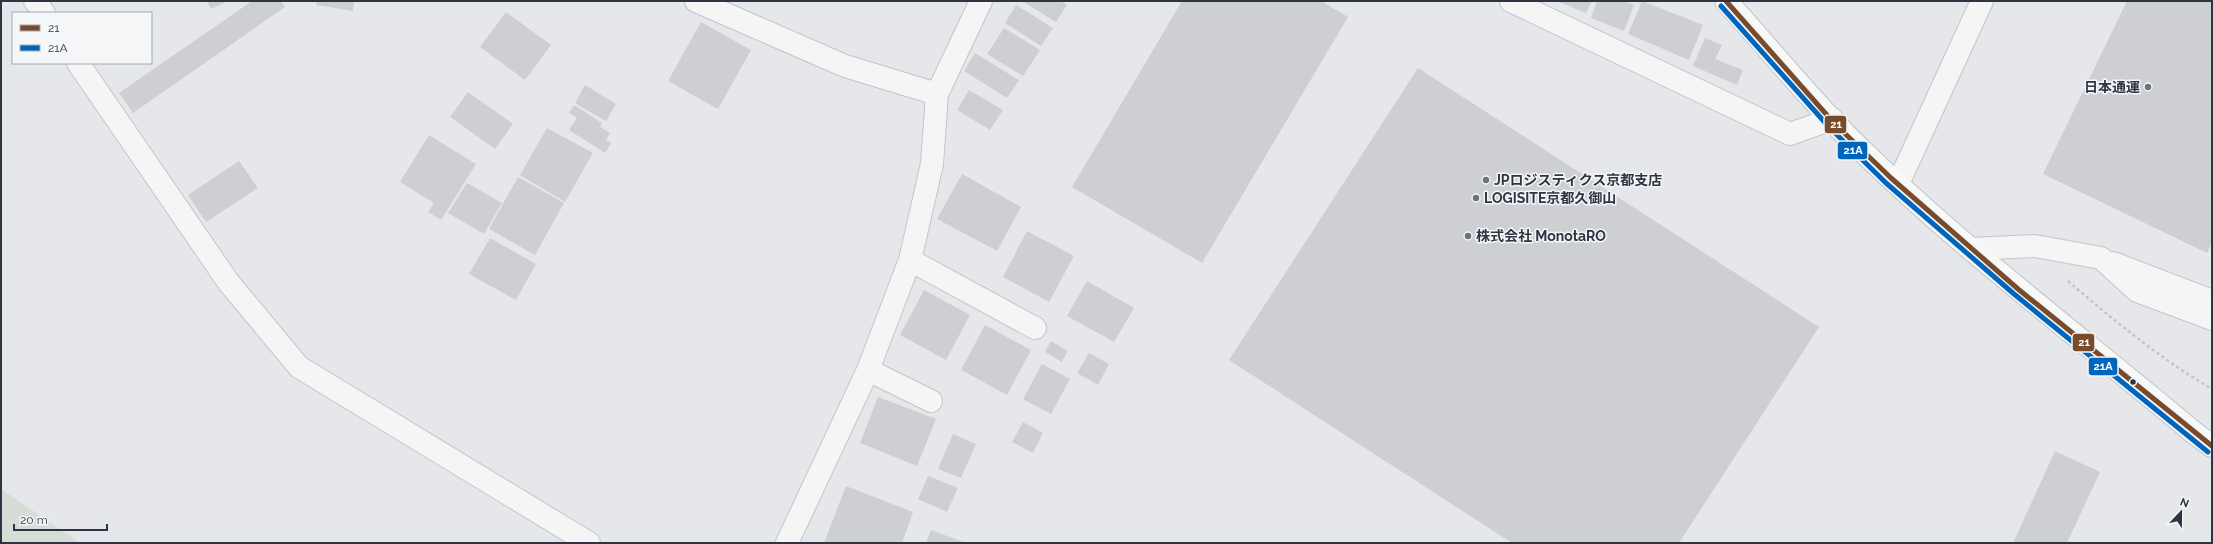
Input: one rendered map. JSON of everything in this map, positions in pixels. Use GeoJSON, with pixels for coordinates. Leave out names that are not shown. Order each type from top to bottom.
{"type":"FeatureCollection","features":[{"type":"Feature","properties":{"kind":"main road"},"geometry":{"type":"LineString","coordinates":[[1726,1],[1849,138],[1898,184],[1971,249],[2192,432],[2212,446]]}},
{"type":"Feature","properties":{"kind":"street"},"geometry":{"type":"LineString","coordinates":[[35,1],[43,12]]}},
{"type":"Feature","properties":{"kind":"street"},"geometry":{"type":"LineString","coordinates":[[696,1],[845,66],[937,94]]}},
{"type":"Feature","properties":{"kind":"street"},"geometry":{"type":"LineString","coordinates":[[787,543],[868,370],[910,260],[932,164],[937,94],[982,1]]}},
{"type":"Feature","properties":{"kind":"street"},"geometry":{"type":"LineString","coordinates":[[1511,1],[1790,134],[1832,119]]}},
{"type":"Feature","properties":{"kind":"street"},"geometry":{"type":"LineString","coordinates":[[1898,184],[1982,1]]}},
{"type":"Feature","properties":{"kind":"street"},"geometry":{"type":"LineString","coordinates":[[79,64],[229,283],[299,367],[589,543]]}},
{"type":"Feature","properties":{"kind":"street"},"geometry":{"type":"LineString","coordinates":[[1971,249],[2035,246],[2101,258],[2212,301]]}},
{"type":"Feature","properties":{"kind":"street"},"geometry":{"type":"LineString","coordinates":[[2101,258],[2137,291],[2212,319]]}},
{"type":"Feature","properties":{"kind":"street"},"geometry":{"type":"LineString","coordinates":[[910,260],[1035,328]]}},
{"type":"Feature","properties":{"kind":"street"},"geometry":{"type":"LineString","coordinates":[[868,370],[931,401]]}},
{"type":"Feature","properties":{"kind":"path"},"geometry":{"type":"LineString","coordinates":[[2066,280],[2106,314],[2192,378],[2212,389]]}},
{"type":"Feature","properties":{"kind":"shaded area"},"geometry":{"type":"Polygon","coordinates":[[[1,489],[80,543],[1,543],[1,489]]]}},
{"type":"Feature","properties":{"kind":"building"},"geometry":{"type":"Polygon","coordinates":[[[207,1],[228,1],[211,9],[207,1]]]}},
{"type":"Feature","properties":{"kind":"building"},"geometry":{"type":"Polygon","coordinates":[[[252,1],[281,1],[285,7],[133,113],[119,93],[252,1]]]}},
{"type":"Feature","properties":{"kind":"building"},"geometry":{"type":"Polygon","coordinates":[[[317,1],[354,1],[353,11],[316,5],[317,1]]]}},
{"type":"Feature","properties":{"kind":"building"},"geometry":{"type":"Polygon","coordinates":[[[1022,1],[1061,1],[1067,5],[1056,22],[1022,1]]]}},
{"type":"Feature","properties":{"kind":"building"},"geometry":{"type":"Polygon","coordinates":[[[1182,1],[1321,1],[1348,17],[1202,263],[1072,187],[1182,1]]]}},
{"type":"Feature","properties":{"kind":"building"},"geometry":{"type":"Polygon","coordinates":[[[1557,1],[1592,1],[1586,13],[1557,1]]]}},
{"type":"Feature","properties":{"kind":"building"},"geometry":{"type":"Polygon","coordinates":[[[1597,1],[1624,1],[1634,5],[1624,31],[1591,18],[1597,1]]]}},
{"type":"Feature","properties":{"kind":"building"},"geometry":{"type":"Polygon","coordinates":[[[1642,1],[1703,25],[1689,60],[1628,34],[1642,1]]]}},
{"type":"Feature","properties":{"kind":"building","name":"日本通運"},"geometry":{"type":"Polygon","coordinates":[[[2127,1],[2212,1],[2212,242],[2207,253],[2043,174],[2127,1]]]}},
{"type":"Feature","properties":{"kind":"building"},"geometry":{"type":"Polygon","coordinates":[[[1016,5],[1053,28],[1041,46],[1005,23],[1016,5]]]}},
{"type":"Feature","properties":{"kind":"building"},"geometry":{"type":"Polygon","coordinates":[[[506,12],[551,45],[525,80],[480,47],[506,12]]]}},
{"type":"Feature","properties":{"kind":"building"},"geometry":{"type":"Polygon","coordinates":[[[701,22],[751,50],[718,109],[668,81],[701,22]]]}},
{"type":"Feature","properties":{"kind":"building"},"geometry":{"type":"Polygon","coordinates":[[[1004,28],[1040,50],[1023,76],[987,54],[1004,28]]]}},
{"type":"Feature","properties":{"kind":"building"},"geometry":{"type":"Polygon","coordinates":[[[1705,38],[1722,45],[1715,59],[1743,70],[1737,85],[1693,66],[1705,38]]]}},
{"type":"Feature","properties":{"kind":"building"},"geometry":{"type":"Polygon","coordinates":[[[975,53],[1019,80],[1007,98],[964,71],[975,53]]]}},
{"type":"Feature","properties":{"kind":"building","name":"LOGISITE京都久御山"},"geometry":{"type":"Polygon","coordinates":[[[1418,68],[1819,327],[1679,543],[1512,543],[1229,360],[1418,68]]]}},
{"type":"Feature","properties":{"kind":"building"},"geometry":{"type":"Polygon","coordinates":[[[585,85],[616,104],[606,121],[575,103],[585,85]]]}},
{"type":"Feature","properties":{"kind":"building"},"geometry":{"type":"Polygon","coordinates":[[[969,90],[1003,110],[990,130],[957,110],[969,90]]]}},
{"type":"Feature","properties":{"kind":"building"},"geometry":{"type":"Polygon","coordinates":[[[468,92],[513,124],[495,149],[450,117],[468,92]]]}},
{"type":"Feature","properties":{"kind":"building"},"geometry":{"type":"Polygon","coordinates":[[[574,105],[602,123],[600,127],[610,133],[606,140],[611,143],[605,153],[569,130],[577,118],[569,113],[574,105]]]}},
{"type":"Feature","properties":{"kind":"building"},"geometry":{"type":"Polygon","coordinates":[[[547,128],[593,153],[565,202],[520,175],[547,128]]]}},
{"type":"Feature","properties":{"kind":"building"},"geometry":{"type":"Polygon","coordinates":[[[429,135],[476,164],[441,220],[428,212],[434,203],[400,182],[429,135]]]}},
{"type":"Feature","properties":{"kind":"building"},"geometry":{"type":"Polygon","coordinates":[[[239,161],[258,188],[206,222],[188,195],[239,161]]]}},
{"type":"Feature","properties":{"kind":"building"},"geometry":{"type":"Polygon","coordinates":[[[962,174],[1021,207],[997,251],[937,219],[962,174]]]}},
{"type":"Feature","properties":{"kind":"building"},"geometry":{"type":"Polygon","coordinates":[[[518,177],[564,203],[535,255],[489,229],[518,177]]]}},
{"type":"Feature","properties":{"kind":"building"},"geometry":{"type":"Polygon","coordinates":[[[467,183],[502,203],[484,234],[448,213],[467,183]]]}},
{"type":"Feature","properties":{"kind":"building"},"geometry":{"type":"Polygon","coordinates":[[[1027,231],[1074,256],[1049,302],[1003,277],[1027,231]]]}},
{"type":"Feature","properties":{"kind":"building"},"geometry":{"type":"Polygon","coordinates":[[[490,238],[536,264],[516,300],[469,274],[490,238]]]}},
{"type":"Feature","properties":{"kind":"building"},"geometry":{"type":"Polygon","coordinates":[[[1087,281],[1134,308],[1114,342],[1067,316],[1087,281]]]}},
{"type":"Feature","properties":{"kind":"building"},"geometry":{"type":"Polygon","coordinates":[[[924,290],[970,315],[946,360],[900,335],[924,290]]]}},
{"type":"Feature","properties":{"kind":"building"},"geometry":{"type":"Polygon","coordinates":[[[985,325],[1031,350],[1007,395],[961,370],[985,325]]]}},
{"type":"Feature","properties":{"kind":"building"},"geometry":{"type":"Polygon","coordinates":[[[1051,341],[1068,351],[1062,362],[1045,352],[1051,341]]]}},
{"type":"Feature","properties":{"kind":"building"},"geometry":{"type":"Polygon","coordinates":[[[1089,353],[1109,364],[1098,385],[1077,373],[1089,353]]]}},
{"type":"Feature","properties":{"kind":"building"},"geometry":{"type":"Polygon","coordinates":[[[1042,364],[1070,379],[1051,414],[1023,399],[1042,364]]]}},
{"type":"Feature","properties":{"kind":"building"},"geometry":{"type":"Polygon","coordinates":[[[878,397],[936,419],[917,466],[860,443],[878,397]]]}},
{"type":"Feature","properties":{"kind":"building"},"geometry":{"type":"Polygon","coordinates":[[[1023,422],[1043,433],[1033,453],[1012,442],[1023,422]]]}},
{"type":"Feature","properties":{"kind":"building"},"geometry":{"type":"Polygon","coordinates":[[[953,434],[976,444],[961,478],[938,469],[953,434]]]}},
{"type":"Feature","properties":{"kind":"building"},"geometry":{"type":"Polygon","coordinates":[[[2055,451],[2100,472],[2067,543],[2013,543],[2055,451]]]}},
{"type":"Feature","properties":{"kind":"building"},"geometry":{"type":"Polygon","coordinates":[[[928,476],[958,488],[947,512],[918,499],[928,476]]]}},
{"type":"Feature","properties":{"kind":"building"},"geometry":{"type":"Polygon","coordinates":[[[846,486],[913,512],[902,543],[824,543],[846,486]]]}},
{"type":"Feature","properties":{"kind":"building"},"geometry":{"type":"Polygon","coordinates":[[[931,530],[966,543],[926,543],[931,530]]]}},
{"type":"Feature","properties":{"kind":"transit line","name":"21"},"geometry":{"type":"LineString","coordinates":[[1726,1],[1834,123],[1891,178],[2018,289],[2212,446]]}},
{"type":"Feature","properties":{"kind":"transit line","name":"21A"},"geometry":{"type":"LineString","coordinates":[[1721,6],[1829,127],[1886,183],[2014,294],[2208,452]]}},
{"type":"Feature","properties":{"kind":"place","name":"日本通運"},"geometry":{"type":"Point","coordinates":[2148,87]}},
{"type":"Feature","properties":{"kind":"place","name":"JPロジスティクス京都支店"},"geometry":{"type":"Point","coordinates":[1486,180]}},
{"type":"Feature","properties":{"kind":"place","name":"LOGISITE京都久御山"},"geometry":{"type":"Point","coordinates":[1476,198]}},
{"type":"Feature","properties":{"kind":"place","name":"株式会社 MonotaRO"},"geometry":{"type":"Point","coordinates":[1468,236]}}]}
